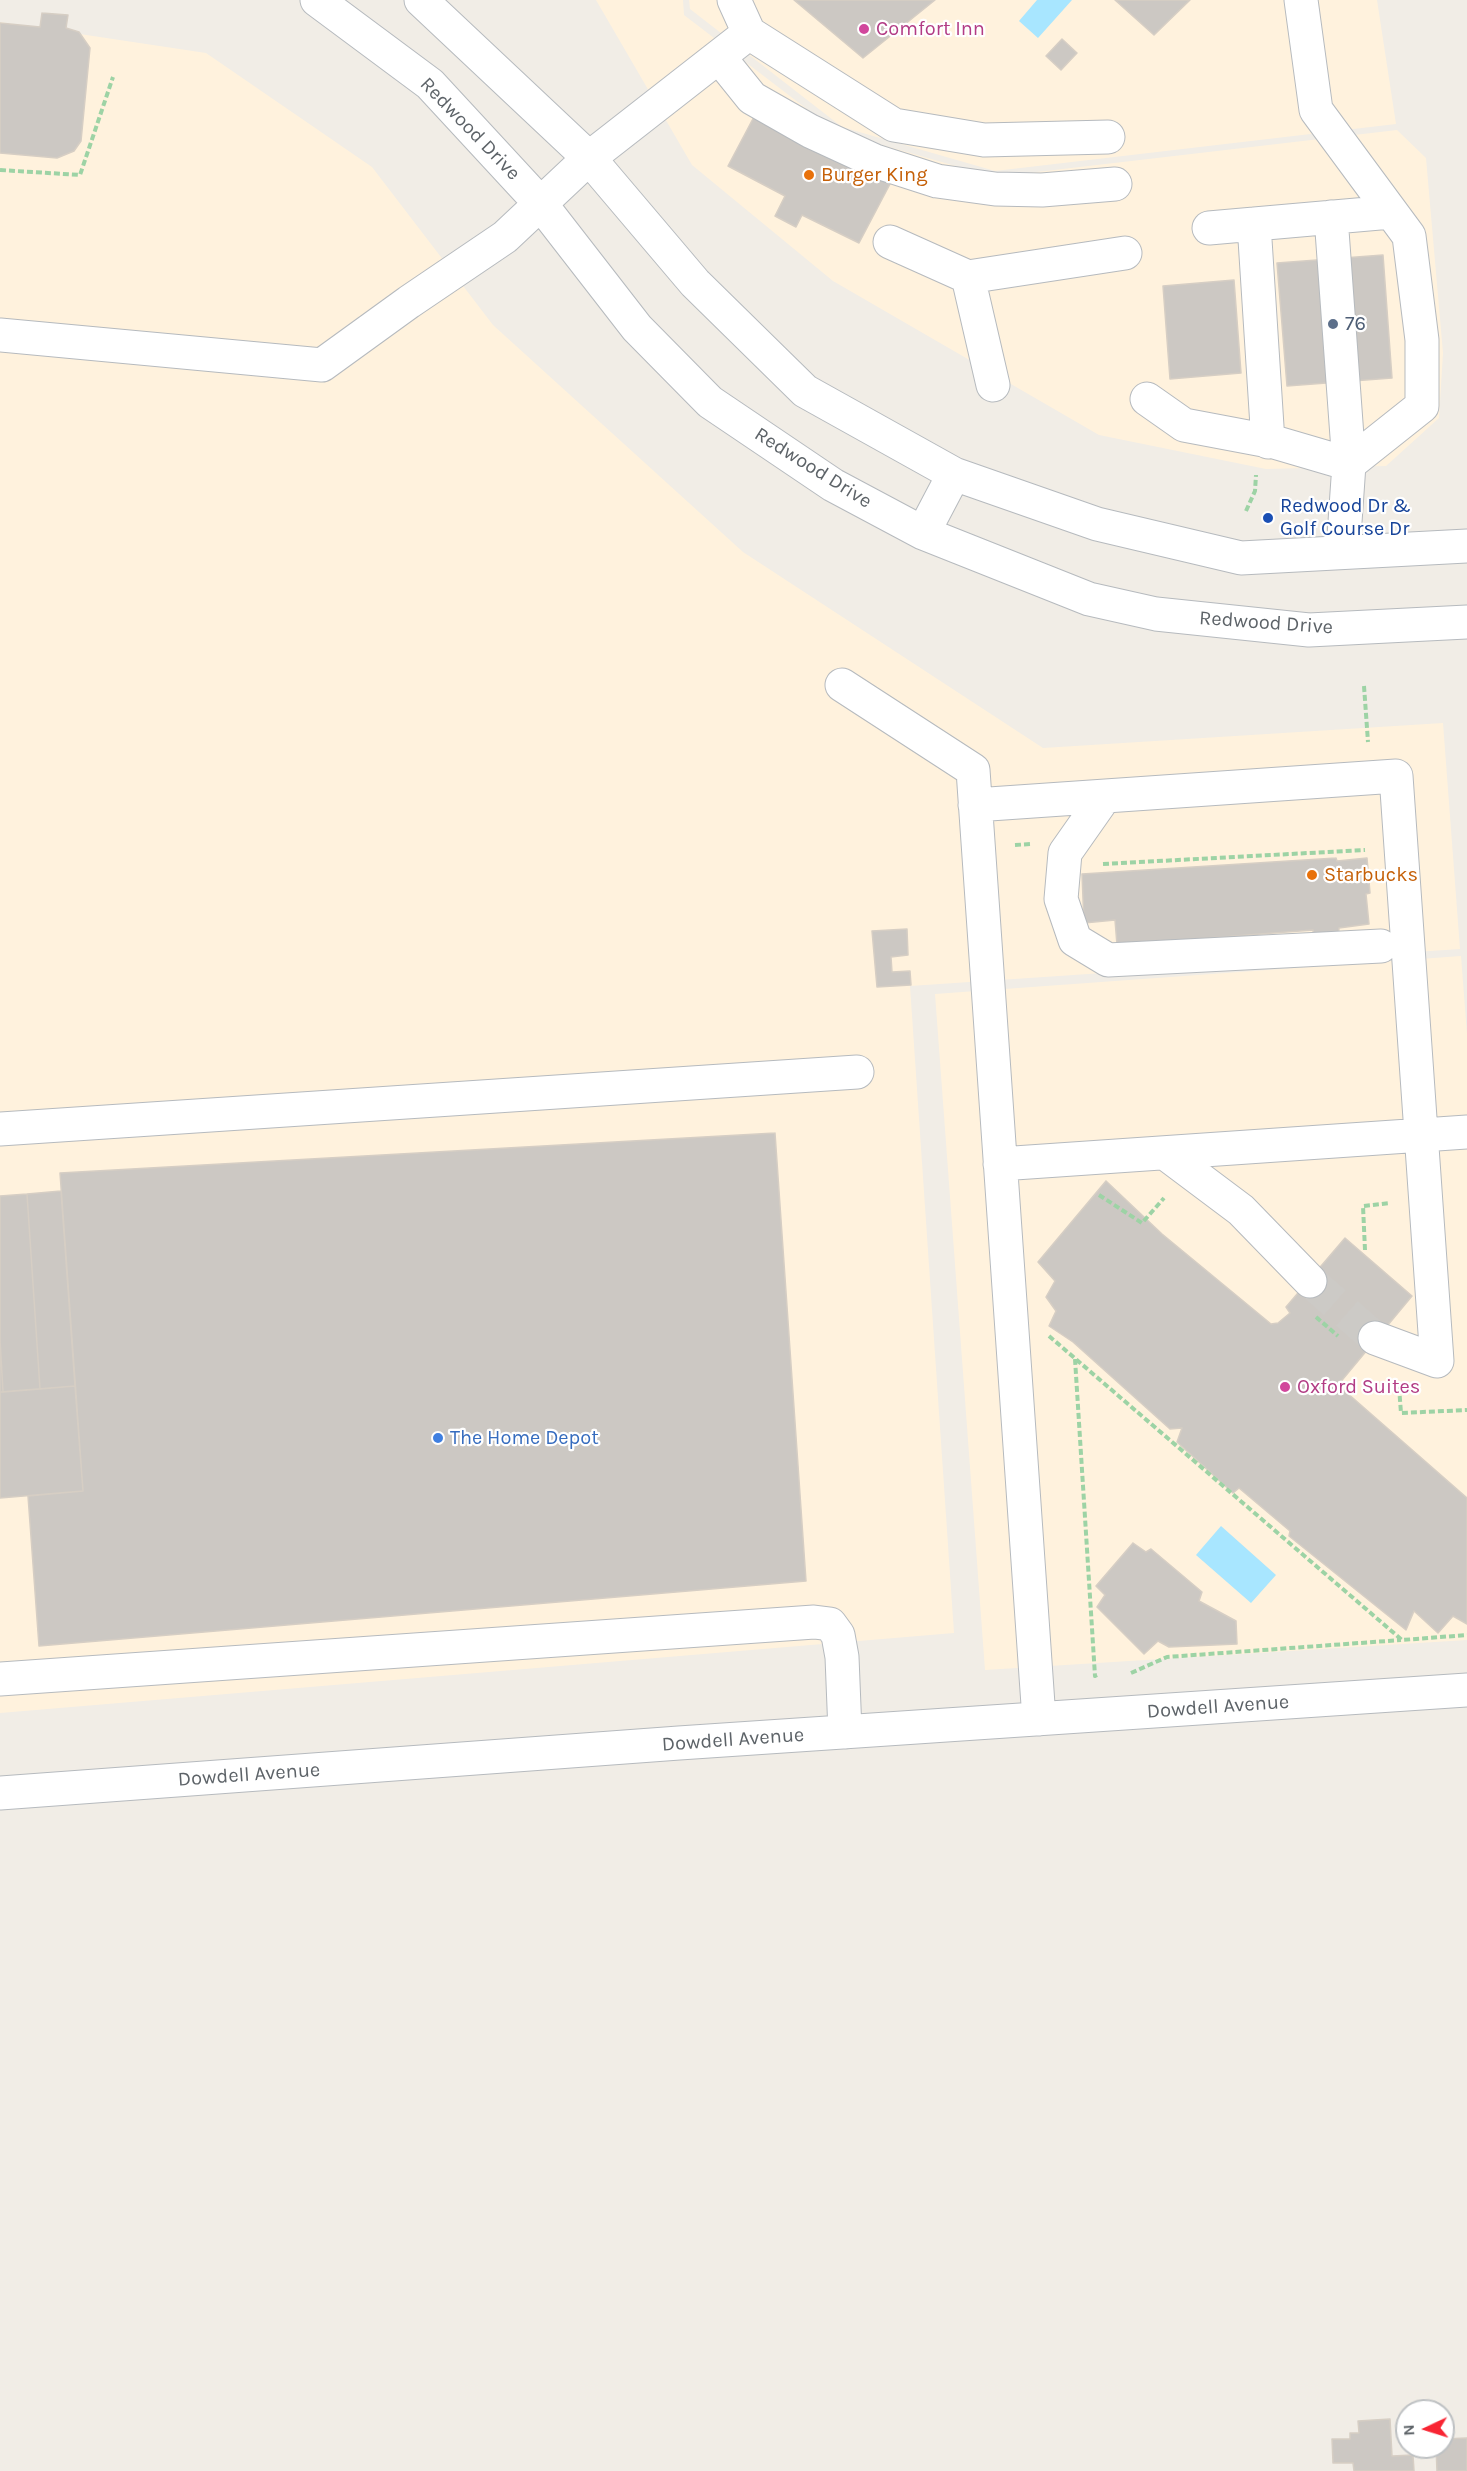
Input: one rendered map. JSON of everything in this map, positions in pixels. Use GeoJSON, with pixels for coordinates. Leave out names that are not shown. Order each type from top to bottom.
{"type":"FeatureCollection","features":[{"type":"Feature","properties":{"kind":"street","name":"Redwood Drive"},"geometry":{"type":"LineString","coordinates":[[317,0],[430,84],[540,203],[637,328],[710,402],[833,485],[923,532],[1089,599],[1156,614],[1309,630],[1467,622]]}},
{"type":"Feature","properties":{"kind":"street"},"geometry":{"type":"LineString","coordinates":[[421,0],[589,158],[695,283],[805,391],[954,474],[1097,524],[1240,558],[1467,546]]}},
{"type":"Feature","properties":{"kind":"street"},"geometry":{"type":"LineString","coordinates":[[734,0],[749,33],[894,124],[984,140],[1108,137]]}},
{"type":"Feature","properties":{"kind":"street"},"geometry":{"type":"LineString","coordinates":[[1146,399],[1184,425],[1261,454],[1349,464],[1422,406],[1422,340],[1408,236],[1316,110],[1301,0]]}},
{"type":"Feature","properties":{"kind":"street"},"geometry":{"type":"LineString","coordinates":[[0,334],[322,365],[502,239],[589,158],[749,33]]}},
{"type":"Feature","properties":{"kind":"street"},"geometry":{"type":"LineString","coordinates":[[719,57],[752,98],[810,131],[875,161],[937,181],[995,189],[1042,190],[1114,184]]}},
{"type":"Feature","properties":{"kind":"street"},"geometry":{"type":"LineString","coordinates":[[1209,228],[1390,212]]}},
{"type":"Feature","properties":{"kind":"street"},"geometry":{"type":"LineString","coordinates":[[1332,217],[1349,464],[1343,551]]}},
{"type":"Feature","properties":{"kind":"street"},"geometry":{"type":"LineString","coordinates":[[1254,224],[1261,454]]}},
{"type":"Feature","properties":{"kind":"street"},"geometry":{"type":"LineString","coordinates":[[890,242],[968,277],[1125,253]]}},
{"type":"Feature","properties":{"kind":"street"},"geometry":{"type":"LineString","coordinates":[[968,277],[993,385]]}},
{"type":"Feature","properties":{"kind":"street"},"geometry":{"type":"LineString","coordinates":[[923,532],[954,474]]}},
{"type":"Feature","properties":{"kind":"street"},"geometry":{"type":"LineString","coordinates":[[842,685],[973,770],[1039,1719]]}},
{"type":"Feature","properties":{"kind":"street"},"geometry":{"type":"LineString","coordinates":[[975,805],[1396,776],[1437,1361],[1375,1338]]}},
{"type":"Feature","properties":{"kind":"street"},"geometry":{"type":"LineString","coordinates":[[1105,796],[1065,853],[1061,899],[1075,940],[1108,960],[1381,946]]}},
{"type":"Feature","properties":{"kind":"street"},"geometry":{"type":"LineString","coordinates":[[0,1129],[857,1072]]}},
{"type":"Feature","properties":{"kind":"street"},"geometry":{"type":"LineString","coordinates":[[1000,1164],[1467,1132]]}},
{"type":"Feature","properties":{"kind":"street"},"geometry":{"type":"LineString","coordinates":[[1165,1153],[1241,1210],[1310,1281]]}},
{"type":"Feature","properties":{"kind":"street"},"geometry":{"type":"LineString","coordinates":[[0,1679],[814,1622],[830,1624],[838,1635],[842,1657],[845,1732]]}},
{"type":"Feature","properties":{"kind":"street","name":"Dowdell Avenue"},"geometry":{"type":"LineString","coordinates":[[0,1793],[1467,1690]]}},
{"type":"Feature","properties":{"kind":"path"},"geometry":{"type":"LineString","coordinates":[[0,170],[80,175],[112,77]]}},
{"type":"Feature","properties":{"kind":"path"},"geometry":{"type":"LineString","coordinates":[[1246,512],[1255,491],[1261,454]]}},
{"type":"Feature","properties":{"kind":"path"},"geometry":{"type":"LineString","coordinates":[[1004,846],[1036,844]]}},
{"type":"Feature","properties":{"kind":"path"},"geometry":{"type":"LineString","coordinates":[[1094,865],[1375,850]]}},
{"type":"Feature","properties":{"kind":"path"},"geometry":{"type":"LineString","coordinates":[[1042,1330],[1402,1640]]}},
{"type":"Feature","properties":{"kind":"path"},"geometry":{"type":"LineString","coordinates":[[1075,1358],[1095,1676],[1105,1675]]}},
{"type":"Feature","properties":{"kind":"path"},"geometry":{"type":"LineString","coordinates":[[1124,1673],[1134,1673],[1167,1657],[1467,1635]]}},
{"type":"Feature","properties":{"kind":"shaded area"},"geometry":{"type":"Polygon","coordinates":[[[596,0],[683,0],[684,15],[837,132],[994,177],[1397,130],[1426,158],[1443,353],[1439,418],[1386,466],[1266,469],[1099,435],[833,281],[692,165],[596,0]]]}},
{"type":"Feature","properties":{"kind":"shaded area"},"geometry":{"type":"Polygon","coordinates":[[[689,0],[1377,0],[1396,124],[995,171],[842,127],[690,9],[689,0]]]}},
{"type":"Feature","properties":{"kind":"shaded area"},"geometry":{"type":"Polygon","coordinates":[[[0,22],[206,53],[372,167],[493,325],[743,552],[1043,748],[1443,723],[1460,949],[910,986],[954,1633],[0,1713],[0,22]]]}},
{"type":"Feature","properties":{"kind":"shaded area"},"geometry":{"type":"Polygon","coordinates":[[[1461,956],[1467,1034],[1467,1640],[985,1670],[935,994],[1461,956]]]}},
{"type":"Feature","properties":{"kind":"water"},"geometry":{"type":"Polygon","coordinates":[[[1037,0],[1072,0],[1038,38],[1019,21],[1037,0]]]}},
{"type":"Feature","properties":{"kind":"water"},"geometry":{"type":"Polygon","coordinates":[[[1221,1526],[1276,1575],[1251,1603],[1196,1555],[1221,1526]]]}},
{"type":"Feature","properties":{"kind":"building","name":"Comfort Inn"},"geometry":{"type":"Polygon","coordinates":[[[794,0],[935,0],[863,58],[794,0]]]}},
{"type":"Feature","properties":{"kind":"building"},"geometry":{"type":"Polygon","coordinates":[[[1115,0],[1190,0],[1154,35],[1115,0]]]}},
{"type":"Feature","properties":{"kind":"building"},"geometry":{"type":"Polygon","coordinates":[[[42,13],[68,15],[66,28],[79,32],[90,48],[81,141],[74,151],[57,158],[0,153],[0,23],[40,27],[42,13]]]}},
{"type":"Feature","properties":{"kind":"building"},"geometry":{"type":"Polygon","coordinates":[[[1062,39],[1077,53],[1061,70],[1046,56],[1062,39]]]}},
{"type":"Feature","properties":{"kind":"building","name":"Burger King"},"geometry":{"type":"Polygon","coordinates":[[[756,113],[890,184],[859,243],[802,215],[796,227],[775,216],[785,196],[728,166],[756,113]]]}},
{"type":"Feature","properties":{"kind":"building"},"geometry":{"type":"Polygon","coordinates":[[[1383,255],[1392,378],[1287,386],[1277,263],[1383,255]]]}},
{"type":"Feature","properties":{"kind":"building"},"geometry":{"type":"Polygon","coordinates":[[[1234,280],[1241,373],[1170,379],[1163,286],[1234,280]]]}},
{"type":"Feature","properties":{"kind":"building"},"geometry":{"type":"Polygon","coordinates":[[[1336,858],[1337,861],[1367,858],[1370,893],[1366,894],[1369,924],[1339,928],[1338,939],[1314,941],[1313,930],[1117,945],[1115,920],[1084,923],[1082,874],[1336,858]]]}},
{"type":"Feature","properties":{"kind":"building"},"geometry":{"type":"Polygon","coordinates":[[[907,929],[908,955],[891,957],[892,972],[910,971],[911,985],[877,987],[872,931],[907,929]]]}},
{"type":"Feature","properties":{"kind":"building","name":"The Home Depot"},"geometry":{"type":"Polygon","coordinates":[[[775,1133],[806,1581],[39,1646],[28,1496],[83,1491],[60,1173],[775,1133]]]}},
{"type":"Feature","properties":{"kind":"building"},"geometry":{"type":"Polygon","coordinates":[[[1106,1181],[1162,1234],[1271,1324],[1278,1323],[1290,1313],[1286,1307],[1345,1238],[1412,1296],[1338,1385],[1467,1498],[1467,1624],[1453,1616],[1438,1633],[1414,1611],[1406,1630],[1289,1536],[1290,1531],[1239,1488],[1233,1493],[1177,1442],[1182,1428],[1170,1429],[1073,1342],[1049,1326],[1056,1311],[1046,1297],[1055,1281],[1038,1262],[1106,1181]]]}},
{"type":"Feature","properties":{"kind":"building"},"geometry":{"type":"Polygon","coordinates":[[[61,1191],[75,1386],[40,1389],[27,1194],[61,1191]]]}},
{"type":"Feature","properties":{"kind":"building"},"geometry":{"type":"Polygon","coordinates":[[[27,1194],[40,1389],[3,1392],[0,1340],[0,1196],[27,1194]]]}},
{"type":"Feature","properties":{"kind":"building"},"geometry":{"type":"Polygon","coordinates":[[[0,1340],[3,1392],[0,1392],[0,1340]]]}},
{"type":"Feature","properties":{"kind":"building"},"geometry":{"type":"Polygon","coordinates":[[[75,1386],[83,1491],[0,1498],[0,1392],[75,1386]]]}},
{"type":"Feature","properties":{"kind":"building"},"geometry":{"type":"Polygon","coordinates":[[[1133,1543],[1146,1552],[1151,1549],[1202,1592],[1199,1601],[1236,1621],[1237,1644],[1169,1647],[1158,1641],[1144,1654],[1097,1607],[1105,1595],[1096,1586],[1133,1543]]]}},
{"type":"Feature","properties":{"kind":"building"},"geometry":{"type":"Polygon","coordinates":[[[1390,2419],[1392,2456],[1395,2456],[1395,2459],[1413,2459],[1414,2471],[1354,2471],[1353,2463],[1333,2463],[1332,2439],[1350,2439],[1350,2433],[1359,2433],[1358,2421],[1390,2419]]]}},
{"type":"Feature","properties":{"kind":"building"},"geometry":{"type":"Polygon","coordinates":[[[1455,2438],[1467,2438],[1467,2471],[1437,2471],[1436,2459],[1455,2459],[1455,2438]]]}},
{"type":"Feature","properties":{"kind":"tunnel"},"geometry":{"type":"LineString","coordinates":[[1310,1281],[1375,1338]]}},
{"type":"Feature","properties":{"kind":"place","name":"Comfort Inn"},"geometry":{"type":"Point","coordinates":[864,29]}},
{"type":"Feature","properties":{"kind":"place","name":"Burger King"},"geometry":{"type":"Point","coordinates":[809,175]}},
{"type":"Feature","properties":{"kind":"place","name":"76"},"geometry":{"type":"Point","coordinates":[1333,324]}},
{"type":"Feature","properties":{"kind":"place","name":"Redwood Dr & Golf Course Dr"},"geometry":{"type":"Point","coordinates":[1268,518]}},
{"type":"Feature","properties":{"kind":"place","name":"Starbucks"},"geometry":{"type":"Point","coordinates":[1312,875]}},
{"type":"Feature","properties":{"kind":"place","name":"Oxford Suites"},"geometry":{"type":"Point","coordinates":[1285,1387]}},
{"type":"Feature","properties":{"kind":"place","name":"The Home Depot"},"geometry":{"type":"Point","coordinates":[438,1438]}}]}
